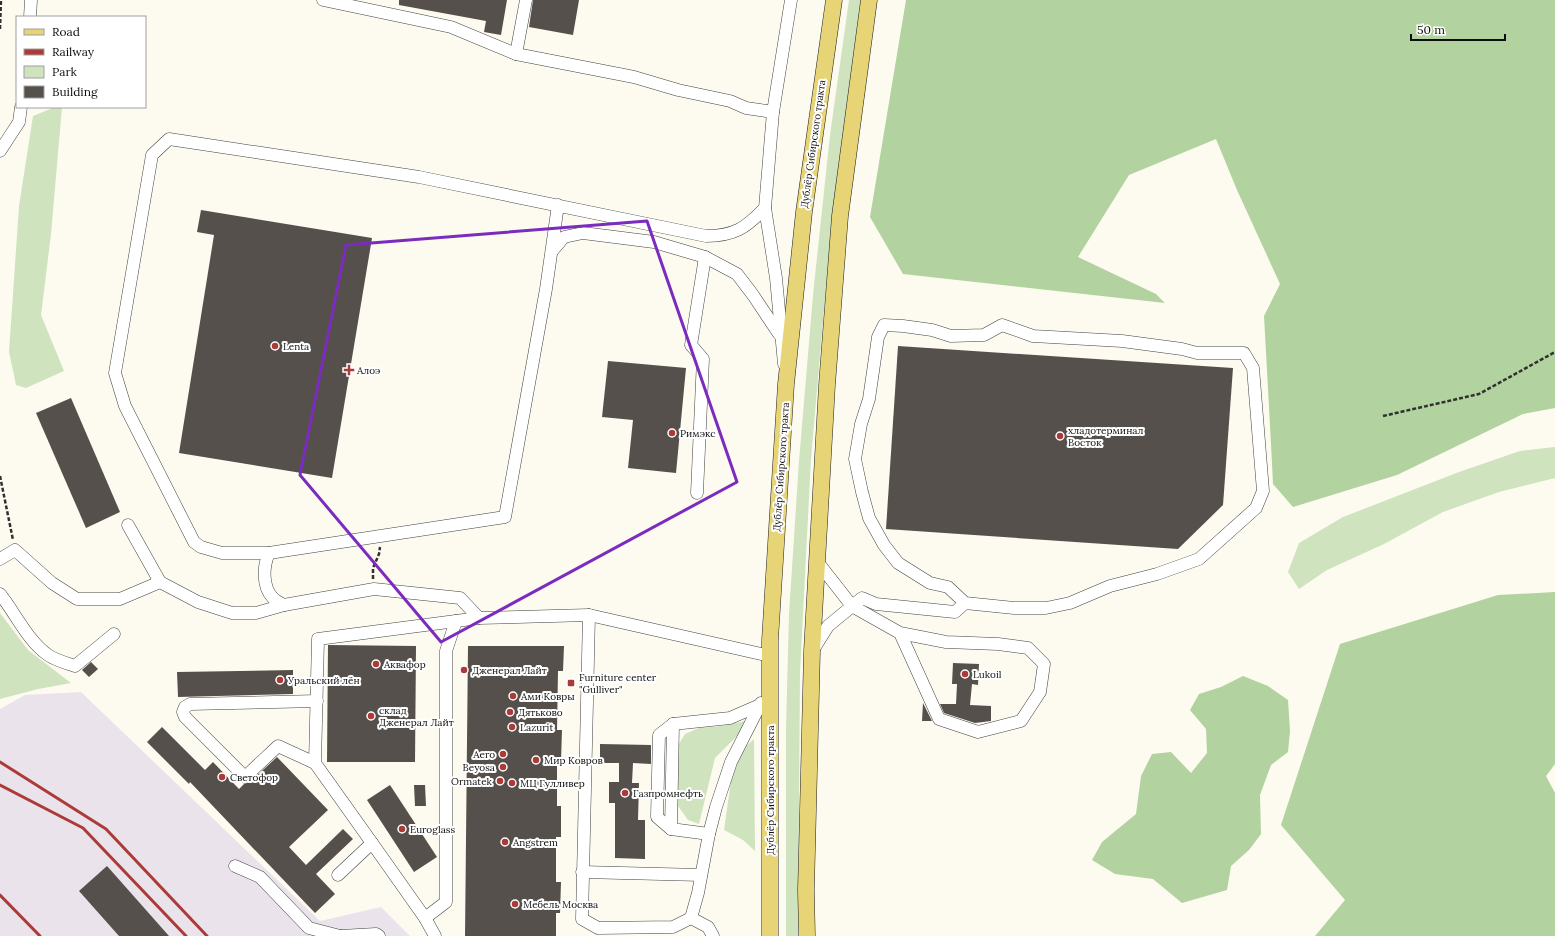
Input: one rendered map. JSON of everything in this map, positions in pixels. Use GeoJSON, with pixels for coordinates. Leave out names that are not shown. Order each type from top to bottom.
{"type":"FeatureCollection","features":[{"type":"Feature","properties":{"kind":"main road","name":"Дублёр Сибирского тракта"},"geometry":{"type":"LineString","coordinates":[[770,936],[770,656],[786,384],[804,212],[834,0]]}},
{"type":"Feature","properties":{"kind":"main road"},"geometry":{"type":"LineString","coordinates":[[807,936],[806,890],[812,651],[827,385],[840,216],[869,0]]}},
{"type":"Feature","properties":{"kind":"lane"},"geometry":{"type":"LineString","coordinates":[[30,16],[31,0]]}},
{"type":"Feature","properties":{"kind":"lane"},"geometry":{"type":"LineString","coordinates":[[323,0],[452,27],[516,54],[634,77],[678,90],[730,101],[746,108],[773,112]]}},
{"type":"Feature","properties":{"kind":"lane"},"geometry":{"type":"LineString","coordinates":[[516,54],[526,0]]}},
{"type":"Feature","properties":{"kind":"lane"},"geometry":{"type":"LineString","coordinates":[[786,384],[780,335],[776,278],[765,208],[773,112],[792,0]]}},
{"type":"Feature","properties":{"kind":"lane"},"geometry":{"type":"LineString","coordinates":[[0,151],[19,122],[22,108]]}},
{"type":"Feature","properties":{"kind":"lane"},"geometry":{"type":"LineString","coordinates":[[558,205],[552,251],[506,515],[503,518],[380,535],[268,553],[222,553],[201,547],[194,542],[125,406],[115,373],[152,155],[169,139],[419,177],[558,205],[706,236],[720,236],[733,232],[751,223],[765,208]]}},
{"type":"Feature","properties":{"kind":"lane"},"geometry":{"type":"LineString","coordinates":[[552,251],[564,237],[583,233],[654,242],[705,257],[736,274],[753,294],[780,335]]}},
{"type":"Feature","properties":{"kind":"lane"},"geometry":{"type":"LineString","coordinates":[[697,493],[704,359],[691,345],[705,257]]}},
{"type":"Feature","properties":{"kind":"lane"},"geometry":{"type":"LineString","coordinates":[[812,651],[828,626],[862,598],[876,604],[955,612],[965,603],[1014,608],[1046,608],[1070,604],[1110,586],[1157,574],[1199,559],[1256,508],[1263,491],[1253,368],[1244,353],[1197,353],[1182,349],[1122,341],[1033,336],[1002,326],[984,335],[951,336],[932,330],[884,325],[878,337],[869,399],[855,459],[869,518],[884,545],[898,563],[930,583],[948,587],[965,603]]}},
{"type":"Feature","properties":{"kind":"lane"},"geometry":{"type":"LineString","coordinates":[[128,524],[160,582],[198,602],[232,613],[256,613],[284,605],[374,589],[460,598],[479,618]]}},
{"type":"Feature","properties":{"kind":"lane"},"geometry":{"type":"LineString","coordinates":[[0,559],[15,550],[52,583],[77,600],[120,599],[160,582]]}},
{"type":"Feature","properties":{"kind":"lane"},"geometry":{"type":"LineString","coordinates":[[268,553],[265,561],[266,588],[273,598],[284,605]]}},
{"type":"Feature","properties":{"kind":"lane"},"geometry":{"type":"LineString","coordinates":[[816,560],[852,606],[900,633],[946,642],[998,644],[1028,648],[1044,664],[1040,692],[1021,721],[978,732],[939,719],[900,633]]}},
{"type":"Feature","properties":{"kind":"lane"},"geometry":{"type":"LineString","coordinates":[[0,594],[11,608],[32,641],[49,656],[75,666],[114,634]]}},
{"type":"Feature","properties":{"kind":"lane"},"geometry":{"type":"LineString","coordinates":[[589,615],[582,919],[598,928],[673,932],[691,918],[698,893],[709,834],[730,762],[760,705],[770,682]]}},
{"type":"Feature","properties":{"kind":"lane"},"geometry":{"type":"LineString","coordinates":[[315,763],[318,639],[479,618],[589,615],[770,656]]}},
{"type":"Feature","properties":{"kind":"lane"},"geometry":{"type":"LineString","coordinates":[[425,918],[446,902],[446,651],[456,621]]}},
{"type":"Feature","properties":{"kind":"lane"},"geometry":{"type":"LineString","coordinates":[[317,701],[190,704],[185,707],[183,712],[185,717],[245,777],[278,746],[315,763],[425,918],[435,936]]}},
{"type":"Feature","properties":{"kind":"lane"},"geometry":{"type":"LineString","coordinates":[[709,834],[671,829],[657,817],[659,735],[673,724],[730,718],[760,705]]}},
{"type":"Feature","properties":{"kind":"lane"},"geometry":{"type":"LineString","coordinates":[[338,875],[372,843]]}},
{"type":"Feature","properties":{"kind":"lane"},"geometry":{"type":"LineString","coordinates":[[235,866],[260,878],[309,928],[341,936],[376,934],[379,936]]}},
{"type":"Feature","properties":{"kind":"lane"},"geometry":{"type":"LineString","coordinates":[[582,872],[701,875]]}},
{"type":"Feature","properties":{"kind":"lane"},"geometry":{"type":"LineString","coordinates":[[691,918],[708,926],[713,936]]}},
{"type":"Feature","properties":{"kind":"path"},"geometry":{"type":"LineString","coordinates":[[0,29],[1,0]]}},
{"type":"Feature","properties":{"kind":"path"},"geometry":{"type":"LineString","coordinates":[[1383,416],[1479,394],[1555,352]]}},
{"type":"Feature","properties":{"kind":"path"},"geometry":{"type":"LineString","coordinates":[[0,476],[15,550]]}},
{"type":"Feature","properties":{"kind":"path"},"geometry":{"type":"LineString","coordinates":[[374,589],[373,568],[379,554],[380,535]]}},
{"type":"Feature","properties":{"kind":"highlighted area"},"geometry":{"type":"Polygon","coordinates":[[[647,221],[737,482],[441,642],[300,475],[346,245],[647,221]]]}},
{"type":"Feature","properties":{"kind":"shaded area"},"geometry":{"type":"Polygon","coordinates":[[[81,692],[320,921],[381,907],[410,936],[0,936],[0,709],[25,695],[81,692]]]}},
{"type":"Feature","properties":{"kind":"green space"},"geometry":{"type":"Polygon","coordinates":[[[849,0],[862,0],[836,197],[824,309],[811,459],[800,672],[798,936],[786,936],[786,728],[789,614],[799,461],[813,295],[830,135],[849,0]]]}},
{"type":"Feature","properties":{"kind":"green space"},"geometry":{"type":"Polygon","coordinates":[[[906,0],[1555,0],[1555,408],[1523,414],[1397,475],[1293,507],[1273,484],[1264,316],[1280,284],[1237,190],[1216,139],[1129,175],[1078,257],[1156,294],[1165,303],[903,274],[870,217],[906,0]]]}},
{"type":"Feature","properties":{"kind":"green space"},"geometry":{"type":"Polygon","coordinates":[[[53,108],[62,108],[51,234],[41,315],[64,371],[26,388],[16,385],[9,352],[19,206],[33,116],[53,108]]]}},
{"type":"Feature","properties":{"kind":"green space"},"geometry":{"type":"Polygon","coordinates":[[[1555,447],[1555,478],[1499,492],[1443,512],[1384,544],[1327,570],[1299,589],[1288,572],[1299,543],[1343,517],[1459,472],[1520,451],[1555,447]]]}},
{"type":"Feature","properties":{"kind":"green space"},"geometry":{"type":"Polygon","coordinates":[[[1555,592],[1555,764],[1546,776],[1555,793],[1555,936],[1315,936],[1345,900],[1281,825],[1340,644],[1498,595],[1555,592]]]}},
{"type":"Feature","properties":{"kind":"green space"},"geometry":{"type":"Polygon","coordinates":[[[0,613],[28,650],[71,683],[38,689],[0,699],[0,613]]]}},
{"type":"Feature","properties":{"kind":"green space"},"geometry":{"type":"Polygon","coordinates":[[[1243,676],[1268,686],[1288,700],[1290,731],[1288,752],[1271,765],[1260,795],[1261,834],[1249,850],[1231,866],[1227,890],[1182,903],[1153,879],[1115,874],[1092,860],[1102,842],[1136,814],[1141,776],[1152,754],[1171,752],[1191,773],[1207,753],[1206,729],[1190,710],[1199,694],[1221,687],[1243,676]]]}},
{"type":"Feature","properties":{"kind":"green space"},"geometry":{"type":"Polygon","coordinates":[[[750,720],[715,758],[699,824],[688,820],[676,803],[676,749],[685,734],[699,728],[722,726],[750,720]]]}},
{"type":"Feature","properties":{"kind":"green space"},"geometry":{"type":"Polygon","coordinates":[[[754,739],[755,851],[743,840],[724,830],[732,774],[744,748],[754,739]]]}},
{"type":"Feature","properties":{"kind":"building"},"geometry":{"type":"Polygon","coordinates":[[[399,0],[507,0],[501,35],[484,32],[486,21],[399,5],[399,0]]]}},
{"type":"Feature","properties":{"kind":"building"},"geometry":{"type":"Polygon","coordinates":[[[533,0],[579,0],[573,35],[529,27],[533,0]]]}},
{"type":"Feature","properties":{"kind":"building","name":"Lenta"},"geometry":{"type":"Polygon","coordinates":[[[201,210],[372,238],[332,478],[179,453],[214,235],[197,232],[201,210]]]}},
{"type":"Feature","properties":{"kind":"building","name":"хладотерминал Восток"},"geometry":{"type":"Polygon","coordinates":[[[898,346],[1233,368],[1223,505],[1178,549],[886,529],[898,346]]]}},
{"type":"Feature","properties":{"kind":"building"},"geometry":{"type":"Polygon","coordinates":[[[608,361],[686,368],[676,473],[628,468],[633,420],[602,417],[608,361]]]}},
{"type":"Feature","properties":{"kind":"building"},"geometry":{"type":"Polygon","coordinates":[[[71,398],[120,512],[86,528],[36,413],[71,398]]]}},
{"type":"Feature","properties":{"kind":"building"},"geometry":{"type":"Polygon","coordinates":[[[328,645],[416,646],[415,762],[327,762],[328,645]]]}},
{"type":"Feature","properties":{"kind":"building","name":"МЦ Гулливер"},"geometry":{"type":"Polygon","coordinates":[[[468,646],[564,646],[563,671],[558,671],[557,730],[562,730],[561,761],[557,761],[557,806],[561,806],[561,837],[556,837],[556,882],[561,882],[560,913],[556,913],[556,936],[465,936],[468,646]]]}},
{"type":"Feature","properties":{"kind":"building"},"geometry":{"type":"Polygon","coordinates":[[[91,662],[98,669],[89,677],[82,670],[91,662]]]}},
{"type":"Feature","properties":{"kind":"building"},"geometry":{"type":"Polygon","coordinates":[[[953,663],[979,664],[978,685],[972,684],[970,705],[991,706],[991,721],[975,723],[944,713],[940,704],[956,704],[957,684],[952,684],[953,663]]]}},
{"type":"Feature","properties":{"kind":"building"},"geometry":{"type":"Polygon","coordinates":[[[293,670],[293,694],[178,697],[177,672],[293,670]]]}},
{"type":"Feature","properties":{"kind":"building"},"geometry":{"type":"Polygon","coordinates":[[[923,703],[932,721],[922,721],[923,703]]]}},
{"type":"Feature","properties":{"kind":"building"},"geometry":{"type":"Polygon","coordinates":[[[162,727],[205,770],[213,762],[239,789],[244,784],[250,782],[277,757],[328,810],[289,847],[306,865],[343,829],[353,839],[316,874],[335,894],[315,913],[190,782],[189,784],[147,742],[162,727]]]}},
{"type":"Feature","properties":{"kind":"building"},"geometry":{"type":"Polygon","coordinates":[[[600,744],[651,745],[651,764],[633,763],[632,783],[639,783],[638,820],[645,820],[645,859],[615,858],[615,803],[609,803],[609,782],[619,782],[619,763],[600,763],[600,744]]]}},
{"type":"Feature","properties":{"kind":"building","name":"Euroglass"},"geometry":{"type":"Polygon","coordinates":[[[390,785],[437,857],[414,872],[367,800],[390,785]]]}},
{"type":"Feature","properties":{"kind":"building"},"geometry":{"type":"Polygon","coordinates":[[[414,785],[425,785],[426,806],[415,806],[414,785]]]}},
{"type":"Feature","properties":{"kind":"building"},"geometry":{"type":"Polygon","coordinates":[[[107,866],[169,936],[119,936],[79,891],[107,866]]]}},
{"type":"Feature","properties":{"kind":"railway"},"geometry":{"type":"LineString","coordinates":[[0,762],[106,829],[207,936]]}},
{"type":"Feature","properties":{"kind":"railway"},"geometry":{"type":"LineString","coordinates":[[0,785],[83,828],[186,936]]}},
{"type":"Feature","properties":{"kind":"railway"},"geometry":{"type":"LineString","coordinates":[[0,895],[40,936]]}},
{"type":"Feature","properties":{"kind":"place","name":"Lenta"},"geometry":{"type":"Point","coordinates":[275,346]}},
{"type":"Feature","properties":{"kind":"place","name":"Алоэ"},"geometry":{"type":"Point","coordinates":[349,370]}},
{"type":"Feature","properties":{"kind":"place","name":"Римэкс"},"geometry":{"type":"Point","coordinates":[672,433]}},
{"type":"Feature","properties":{"kind":"place","name":"хладотерминал Восток"},"geometry":{"type":"Point","coordinates":[1060,436]}},
{"type":"Feature","properties":{"kind":"place","name":"Аквафор"},"geometry":{"type":"Point","coordinates":[376,664]}},
{"type":"Feature","properties":{"kind":"place","name":"Дженерал Лайт"},"geometry":{"type":"Point","coordinates":[464,670]}},
{"type":"Feature","properties":{"kind":"place","name":"Lukoil"},"geometry":{"type":"Point","coordinates":[965,674]}},
{"type":"Feature","properties":{"kind":"place","name":"Уральский лён"},"geometry":{"type":"Point","coordinates":[280,680]}},
{"type":"Feature","properties":{"kind":"place","name":"Furniture center \"Gulliver\""},"geometry":{"type":"Point","coordinates":[571,683]}},
{"type":"Feature","properties":{"kind":"place","name":"Ами Ковры"},"geometry":{"type":"Point","coordinates":[513,696]}},
{"type":"Feature","properties":{"kind":"place","name":"Дятьково"},"geometry":{"type":"Point","coordinates":[510,712]}},
{"type":"Feature","properties":{"kind":"place","name":"склад Дженерал Лайт"},"geometry":{"type":"Point","coordinates":[371,716]}},
{"type":"Feature","properties":{"kind":"place","name":"Lazurit"},"geometry":{"type":"Point","coordinates":[512,727]}},
{"type":"Feature","properties":{"kind":"place","name":"Aero"},"geometry":{"type":"Point","coordinates":[503,754]}},
{"type":"Feature","properties":{"kind":"place","name":"Мир Ковров"},"geometry":{"type":"Point","coordinates":[536,760]}},
{"type":"Feature","properties":{"kind":"place","name":"Beyosa"},"geometry":{"type":"Point","coordinates":[503,767]}},
{"type":"Feature","properties":{"kind":"place","name":"Светофор"},"geometry":{"type":"Point","coordinates":[222,777]}},
{"type":"Feature","properties":{"kind":"place","name":"Ormatek"},"geometry":{"type":"Point","coordinates":[500,781]}},
{"type":"Feature","properties":{"kind":"place","name":"МЦ Гулливер"},"geometry":{"type":"Point","coordinates":[512,783]}},
{"type":"Feature","properties":{"kind":"place","name":"Газпромнефть"},"geometry":{"type":"Point","coordinates":[625,793]}},
{"type":"Feature","properties":{"kind":"place","name":"Euroglass"},"geometry":{"type":"Point","coordinates":[402,829]}},
{"type":"Feature","properties":{"kind":"place","name":"Angstrem"},"geometry":{"type":"Point","coordinates":[505,842]}},
{"type":"Feature","properties":{"kind":"place","name":"Мебель Москва"},"geometry":{"type":"Point","coordinates":[515,904]}}]}
